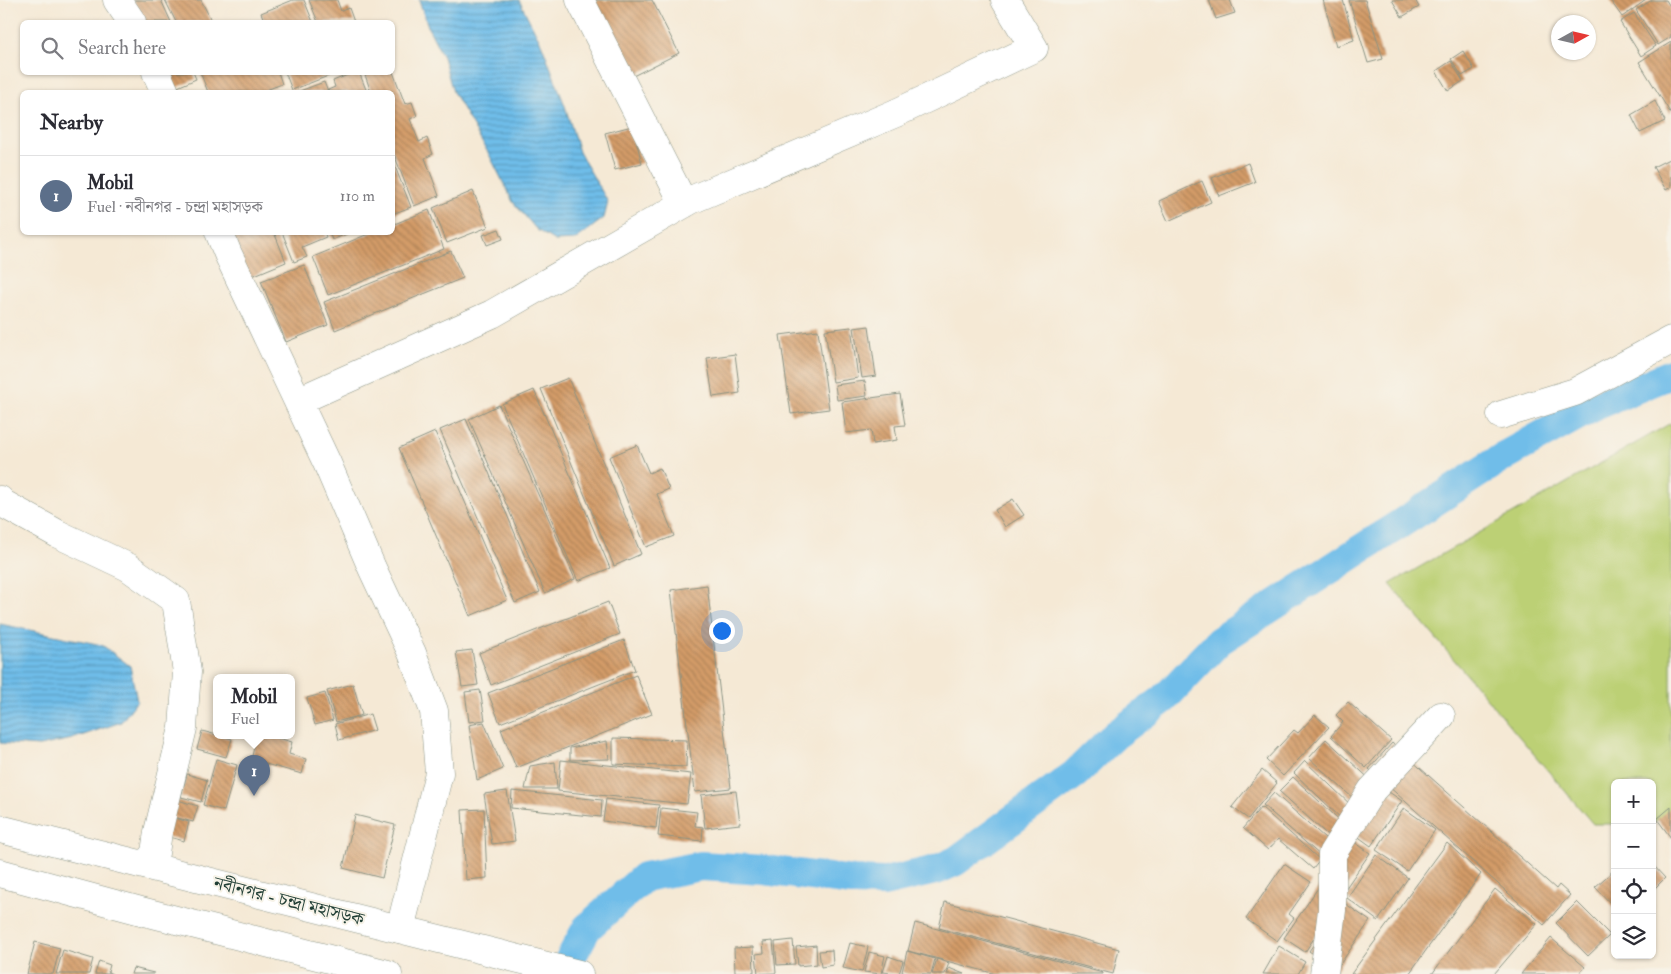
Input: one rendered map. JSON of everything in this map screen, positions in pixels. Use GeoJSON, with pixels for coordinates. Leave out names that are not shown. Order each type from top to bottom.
{"type":"FeatureCollection","features":[{"type":"Feature","properties":{"kind":"main road"},"geometry":{"type":"LineString","coordinates":[[117,0],[131,20]]}},
{"type":"Feature","properties":{"kind":"main road"},"geometry":{"type":"LineString","coordinates":[[580,0],[684,204]]}},
{"type":"Feature","properties":{"kind":"main road"},"geometry":{"type":"LineString","coordinates":[[298,401],[492,314],[684,204],[896,113],[1034,48],[1005,0]]}},
{"type":"Feature","properties":{"kind":"main road"},"geometry":{"type":"LineString","coordinates":[[157,75],[164,90]]}},
{"type":"Feature","properties":{"kind":"main road"},"geometry":{"type":"LineString","coordinates":[[220,235],[412,653],[434,711],[439,773],[407,931]]}},
{"type":"Feature","properties":{"kind":"main road"},"geometry":{"type":"LineString","coordinates":[[1500,415],[1575,392],[1671,340]]}},
{"type":"Feature","properties":{"kind":"main road"},"geometry":{"type":"LineString","coordinates":[[0,500],[2,503],[58,534],[128,567],[176,601],[187,672],[183,728],[158,832],[156,853],[146,865]]}},
{"type":"Feature","properties":{"kind":"main road"},"geometry":{"type":"LineString","coordinates":[[1324,974],[1332,910],[1332,854],[1372,790],[1441,716]]}},
{"type":"Feature","properties":{"kind":"main road","name":"নবীনগর - চন্দ্রা মহাসড়ক"},"geometry":{"type":"LineString","coordinates":[[0,829],[578,974]]}},
{"type":"Feature","properties":{"kind":"main road"},"geometry":{"type":"LineString","coordinates":[[0,872],[141,911],[388,974]]}},
{"type":"Feature","properties":{"kind":"green space"},"geometry":{"type":"Polygon","coordinates":[[[1671,423],[1671,810],[1656,821],[1656,779],[1611,779],[1611,824],[1593,824],[1390,584],[1671,423]]]}},
{"type":"Feature","properties":{"kind":"water"},"geometry":{"type":"Polygon","coordinates":[[[419,0],[519,0],[542,45],[565,106],[579,152],[608,202],[604,218],[575,240],[555,241],[537,230],[513,202],[490,156],[453,92],[443,57],[429,29],[419,0]]]}},
{"type":"Feature","properties":{"kind":"water"},"geometry":{"type":"Polygon","coordinates":[[[0,624],[102,645],[130,666],[137,701],[121,722],[72,739],[39,746],[0,743],[0,624]]]}},
{"type":"Feature","properties":{"kind":"building"},"geometry":{"type":"Polygon","coordinates":[[[133,0],[161,0],[170,20],[142,20],[133,0]]]}},
{"type":"Feature","properties":{"kind":"building"},"geometry":{"type":"Polygon","coordinates":[[[165,0],[201,0],[211,20],[175,20],[165,0]]]}},
{"type":"Feature","properties":{"kind":"building"},"geometry":{"type":"Polygon","coordinates":[[[293,0],[304,0],[312,20],[264,20],[261,13],[293,0]]]}},
{"type":"Feature","properties":{"kind":"building"},"geometry":{"type":"Polygon","coordinates":[[[309,0],[337,0],[341,11],[349,8],[353,20],[317,20],[309,0]]]}},
{"type":"Feature","properties":{"kind":"building"},"geometry":{"type":"Polygon","coordinates":[[[593,0],[652,0],[679,53],[631,77],[593,0]]]}},
{"type":"Feature","properties":{"kind":"building"},"geometry":{"type":"Polygon","coordinates":[[[1209,0],[1230,0],[1235,13],[1216,19],[1209,0]]]}},
{"type":"Feature","properties":{"kind":"building"},"geometry":{"type":"Polygon","coordinates":[[[1323,0],[1343,0],[1354,40],[1336,46],[1323,0]]]}},
{"type":"Feature","properties":{"kind":"building"},"geometry":{"type":"Polygon","coordinates":[[[1349,0],[1365,0],[1383,59],[1368,63],[1349,0]]]}},
{"type":"Feature","properties":{"kind":"building"},"geometry":{"type":"Polygon","coordinates":[[[1392,0],[1415,0],[1419,7],[1402,17],[1392,0]]]}},
{"type":"Feature","properties":{"kind":"building"},"geometry":{"type":"Polygon","coordinates":[[[1610,0],[1646,0],[1622,17],[1610,0]]]}},
{"type":"Feature","properties":{"kind":"building"},"geometry":{"type":"Polygon","coordinates":[[[1652,0],[1666,0],[1671,8],[1671,37],[1658,45],[1636,10],[1652,0]]]}},
{"type":"Feature","properties":{"kind":"building"},"geometry":{"type":"Polygon","coordinates":[[[1634,13],[1656,46],[1641,56],[1620,22],[1634,13]]]}},
{"type":"Feature","properties":{"kind":"building"},"geometry":{"type":"Polygon","coordinates":[[[1671,42],[1671,114],[1639,62],[1671,42]]]}},
{"type":"Feature","properties":{"kind":"building"},"geometry":{"type":"Polygon","coordinates":[[[1463,51],[1474,69],[1462,76],[1451,59],[1463,51]]]}},
{"type":"Feature","properties":{"kind":"building"},"geometry":{"type":"Polygon","coordinates":[[[1451,61],[1463,81],[1448,91],[1436,71],[1451,61]]]}},
{"type":"Feature","properties":{"kind":"building"},"geometry":{"type":"Polygon","coordinates":[[[166,75],[194,75],[196,79],[173,89],[166,75]]]}},
{"type":"Feature","properties":{"kind":"building"},"geometry":{"type":"Polygon","coordinates":[[[201,75],[279,75],[282,84],[266,90],[207,90],[201,75]]]}},
{"type":"Feature","properties":{"kind":"building"},"geometry":{"type":"Polygon","coordinates":[[[286,75],[331,75],[292,90],[286,75]]]}},
{"type":"Feature","properties":{"kind":"building"},"geometry":{"type":"Polygon","coordinates":[[[348,75],[360,75],[366,90],[328,90],[335,87],[333,81],[348,75]]]}},
{"type":"Feature","properties":{"kind":"building"},"geometry":{"type":"Polygon","coordinates":[[[365,75],[394,75],[405,104],[412,102],[417,116],[410,119],[419,142],[427,138],[433,154],[425,158],[439,196],[414,206],[395,157],[395,90],[370,90],[365,75]]]}},
{"type":"Feature","properties":{"kind":"building"},"geometry":{"type":"Polygon","coordinates":[[[324,82],[327,90],[302,90],[324,82]]]}},
{"type":"Feature","properties":{"kind":"building"},"geometry":{"type":"Polygon","coordinates":[[[1655,101],[1665,121],[1640,133],[1631,115],[1655,101]]]}},
{"type":"Feature","properties":{"kind":"building"},"geometry":{"type":"Polygon","coordinates":[[[632,126],[642,163],[615,170],[605,133],[632,126]]]}},
{"type":"Feature","properties":{"kind":"building"},"geometry":{"type":"Polygon","coordinates":[[[1669,159],[1671,162],[1671,187],[1666,190],[1653,167],[1669,159]]]}},
{"type":"Feature","properties":{"kind":"building"},"geometry":{"type":"Polygon","coordinates":[[[1248,163],[1255,182],[1219,196],[1212,178],[1248,163]]]}},
{"type":"Feature","properties":{"kind":"building"},"geometry":{"type":"Polygon","coordinates":[[[395,167],[411,207],[395,213],[395,167]]]}},
{"type":"Feature","properties":{"kind":"building"},"geometry":{"type":"Polygon","coordinates":[[[1202,181],[1211,202],[1168,221],[1159,201],[1202,181]]]}},
{"type":"Feature","properties":{"kind":"building"},"geometry":{"type":"Polygon","coordinates":[[[473,191],[488,227],[447,243],[433,208],[473,191]]]}},
{"type":"Feature","properties":{"kind":"building"},"geometry":{"type":"Polygon","coordinates":[[[429,210],[444,249],[328,295],[313,257],[366,235],[395,235],[395,224],[429,210]]]}},
{"type":"Feature","properties":{"kind":"building"},"geometry":{"type":"Polygon","coordinates":[[[499,229],[503,239],[487,245],[483,235],[499,229]]]}},
{"type":"Feature","properties":{"kind":"building"},"geometry":{"type":"Polygon","coordinates":[[[228,235],[275,235],[286,262],[245,279],[228,235]]]}},
{"type":"Feature","properties":{"kind":"building"},"geometry":{"type":"Polygon","coordinates":[[[283,235],[325,235],[326,237],[302,247],[307,257],[294,262],[283,235]]]}},
{"type":"Feature","properties":{"kind":"building"},"geometry":{"type":"Polygon","coordinates":[[[330,235],[344,235],[332,240],[330,235]]]}},
{"type":"Feature","properties":{"kind":"building"},"geometry":{"type":"Polygon","coordinates":[[[451,251],[463,278],[335,330],[324,302],[451,251]]]}},
{"type":"Feature","properties":{"kind":"building"},"geometry":{"type":"Polygon","coordinates":[[[304,265],[328,325],[286,342],[261,281],[304,265]]]}},
{"type":"Feature","properties":{"kind":"building"},"geometry":{"type":"Polygon","coordinates":[[[869,326],[876,376],[862,378],[854,328],[869,326]]]}},
{"type":"Feature","properties":{"kind":"building"},"geometry":{"type":"Polygon","coordinates":[[[851,327],[858,378],[833,382],[825,330],[851,327]]]}},
{"type":"Feature","properties":{"kind":"building"},"geometry":{"type":"Polygon","coordinates":[[[818,330],[829,409],[791,414],[780,335],[818,330]]]}},
{"type":"Feature","properties":{"kind":"building"},"geometry":{"type":"Polygon","coordinates":[[[735,354],[740,393],[713,397],[707,358],[735,354]]]}},
{"type":"Feature","properties":{"kind":"building"},"geometry":{"type":"Polygon","coordinates":[[[568,378],[641,554],[614,566],[541,389],[568,378]]]}},
{"type":"Feature","properties":{"kind":"building"},"geometry":{"type":"Polygon","coordinates":[[[865,381],[867,396],[837,400],[835,385],[865,381]]]}},
{"type":"Feature","properties":{"kind":"building"},"geometry":{"type":"Polygon","coordinates":[[[534,390],[610,568],[578,581],[502,404],[534,390]]]}},
{"type":"Feature","properties":{"kind":"building"},"geometry":{"type":"Polygon","coordinates":[[[900,394],[905,425],[895,426],[897,440],[873,444],[871,430],[846,433],[842,402],[900,394]]]}},
{"type":"Feature","properties":{"kind":"building"},"geometry":{"type":"Polygon","coordinates":[[[499,405],[575,579],[545,593],[469,419],[499,405]]]}},
{"type":"Feature","properties":{"kind":"building"},"geometry":{"type":"Polygon","coordinates":[[[466,419],[540,592],[515,603],[440,430],[466,419]]]}},
{"type":"Feature","properties":{"kind":"building"},"geometry":{"type":"Polygon","coordinates":[[[435,432],[507,600],[470,616],[399,448],[435,432]]]}},
{"type":"Feature","properties":{"kind":"building"},"geometry":{"type":"Polygon","coordinates":[[[637,445],[649,473],[660,468],[669,489],[657,494],[674,536],[646,547],[609,457],[637,445]]]}},
{"type":"Feature","properties":{"kind":"building"},"geometry":{"type":"Polygon","coordinates":[[[1013,499],[1024,515],[1005,527],[995,510],[1013,499]]]}},
{"type":"Feature","properties":{"kind":"building"},"geometry":{"type":"Polygon","coordinates":[[[707,585],[731,788],[695,792],[671,590],[707,585]]]}},
{"type":"Feature","properties":{"kind":"building"},"geometry":{"type":"Polygon","coordinates":[[[608,602],[620,634],[491,685],[479,653],[608,602]]]}},
{"type":"Feature","properties":{"kind":"building"},"geometry":{"type":"Polygon","coordinates":[[[624,640],[635,670],[500,723],[488,693],[624,640]]]}},
{"type":"Feature","properties":{"kind":"building"},"geometry":{"type":"Polygon","coordinates":[[[472,650],[478,685],[462,687],[456,652],[472,650]]]}},
{"type":"Feature","properties":{"kind":"building"},"geometry":{"type":"Polygon","coordinates":[[[636,675],[652,714],[516,768],[501,729],[636,675]]]}},
{"type":"Feature","properties":{"kind":"building"},"geometry":{"type":"Polygon","coordinates":[[[353,684],[362,715],[336,722],[327,691],[353,684]]]}},
{"type":"Feature","properties":{"kind":"building"},"geometry":{"type":"Polygon","coordinates":[[[480,690],[485,720],[469,722],[465,692],[480,690]]]}},
{"type":"Feature","properties":{"kind":"building"},"geometry":{"type":"Polygon","coordinates":[[[325,693],[333,720],[315,725],[307,698],[325,693]]]}},
{"type":"Feature","properties":{"kind":"building"},"geometry":{"type":"Polygon","coordinates":[[[1348,702],[1391,740],[1366,768],[1331,736],[1343,722],[1336,715],[1348,702]]]}},
{"type":"Feature","properties":{"kind":"building"},"geometry":{"type":"Polygon","coordinates":[[[370,714],[375,730],[339,740],[335,724],[370,714]]]}},
{"type":"Feature","properties":{"kind":"building"},"geometry":{"type":"Polygon","coordinates":[[[1315,715],[1329,727],[1283,776],[1266,760],[1294,730],[1298,733],[1315,715]]]}},
{"type":"Feature","properties":{"kind":"building"},"geometry":{"type":"Polygon","coordinates":[[[484,722],[503,769],[477,780],[469,725],[484,722]]]}},
{"type":"Feature","properties":{"kind":"building"},"geometry":{"type":"Polygon","coordinates":[[[202,731],[213,734],[213,739],[232,739],[226,757],[197,749],[202,731]]]}},
{"type":"Feature","properties":{"kind":"building"},"geometry":{"type":"Polygon","coordinates":[[[613,738],[687,740],[686,767],[613,764],[613,738]]]}},
{"type":"Feature","properties":{"kind":"building"},"geometry":{"type":"Polygon","coordinates":[[[256,739],[281,739],[292,742],[289,754],[306,759],[302,774],[251,760],[256,739]]]}},
{"type":"Feature","properties":{"kind":"building"},"geometry":{"type":"Polygon","coordinates":[[[1326,739],[1373,782],[1356,801],[1309,758],[1326,739]]]}},
{"type":"Feature","properties":{"kind":"building"},"geometry":{"type":"Polygon","coordinates":[[[607,741],[609,759],[570,760],[570,748],[607,741]]]}},
{"type":"Feature","properties":{"kind":"building"},"geometry":{"type":"Polygon","coordinates":[[[1392,743],[1556,889],[1559,885],[1570,895],[1544,925],[1369,769],[1392,743]]]}},
{"type":"Feature","properties":{"kind":"building"},"geometry":{"type":"Polygon","coordinates":[[[216,759],[237,765],[224,811],[203,805],[216,759]]]}},
{"type":"Feature","properties":{"kind":"building"},"geometry":{"type":"Polygon","coordinates":[[[561,760],[691,774],[687,804],[558,791],[561,760]]]}},
{"type":"Feature","properties":{"kind":"building"},"geometry":{"type":"Polygon","coordinates":[[[1305,761],[1356,810],[1345,822],[1294,773],[1305,761]]]}},
{"type":"Feature","properties":{"kind":"building"},"geometry":{"type":"Polygon","coordinates":[[[555,762],[557,789],[525,789],[530,766],[555,762]]]}},
{"type":"Feature","properties":{"kind":"building"},"geometry":{"type":"Polygon","coordinates":[[[1262,770],[1277,783],[1248,819],[1232,807],[1262,770]]]}},
{"type":"Feature","properties":{"kind":"building"},"geometry":{"type":"Polygon","coordinates":[[[187,774],[207,780],[201,802],[181,797],[187,774]]]}},
{"type":"Feature","properties":{"kind":"building"},"geometry":{"type":"Polygon","coordinates":[[[1293,777],[1347,827],[1334,841],[1279,791],[1293,777]]]}},
{"type":"Feature","properties":{"kind":"building"},"geometry":{"type":"Polygon","coordinates":[[[1379,785],[1402,801],[1371,846],[1349,830],[1379,785]]]}},
{"type":"Feature","properties":{"kind":"building"},"geometry":{"type":"Polygon","coordinates":[[[507,791],[515,841],[492,844],[484,794],[507,791]]]}},
{"type":"Feature","properties":{"kind":"building"},"geometry":{"type":"Polygon","coordinates":[[[512,791],[602,800],[601,817],[511,808],[512,791]]]}},
{"type":"Feature","properties":{"kind":"building"},"geometry":{"type":"Polygon","coordinates":[[[736,791],[740,824],[705,828],[701,795],[736,791]]]}},
{"type":"Feature","properties":{"kind":"building"},"geometry":{"type":"Polygon","coordinates":[[[1274,793],[1333,845],[1322,857],[1263,805],[1274,793]]]}},
{"type":"Feature","properties":{"kind":"building"},"geometry":{"type":"Polygon","coordinates":[[[174,799],[198,806],[193,822],[170,816],[174,799]]]}},
{"type":"Feature","properties":{"kind":"building"},"geometry":{"type":"Polygon","coordinates":[[[606,799],[659,805],[656,828],[603,821],[606,799]]]}},
{"type":"Feature","properties":{"kind":"building"},"geometry":{"type":"Polygon","coordinates":[[[1261,807],[1320,860],[1313,869],[1278,839],[1268,850],[1243,828],[1261,807]]]}},
{"type":"Feature","properties":{"kind":"building"},"geometry":{"type":"Polygon","coordinates":[[[1671,807],[1671,838],[1657,819],[1671,807]]]}},
{"type":"Feature","properties":{"kind":"building"},"geometry":{"type":"Polygon","coordinates":[[[661,808],[697,812],[695,826],[703,827],[702,841],[658,836],[661,808]]]}},
{"type":"Feature","properties":{"kind":"building"},"geometry":{"type":"Polygon","coordinates":[[[1404,808],[1435,830],[1407,871],[1376,850],[1404,808]]]}},
{"type":"Feature","properties":{"kind":"building"},"geometry":{"type":"Polygon","coordinates":[[[484,809],[487,878],[466,880],[462,810],[484,809]]]}},
{"type":"Feature","properties":{"kind":"building"},"geometry":{"type":"Polygon","coordinates":[[[355,815],[395,825],[382,878],[343,868],[355,815]]]}},
{"type":"Feature","properties":{"kind":"building"},"geometry":{"type":"Polygon","coordinates":[[[168,816],[189,822],[184,841],[162,835],[168,816]]]}},
{"type":"Feature","properties":{"kind":"building"},"geometry":{"type":"Polygon","coordinates":[[[1349,838],[1370,853],[1341,895],[1320,881],[1349,838]]]}},
{"type":"Feature","properties":{"kind":"building"},"geometry":{"type":"Polygon","coordinates":[[[1447,843],[1481,874],[1409,974],[1351,974],[1447,843]]]}},
{"type":"Feature","properties":{"kind":"building"},"geometry":{"type":"Polygon","coordinates":[[[1376,855],[1408,878],[1378,921],[1347,898],[1376,855]]]}},
{"type":"Feature","properties":{"kind":"building"},"geometry":{"type":"Polygon","coordinates":[[[1284,864],[1311,882],[1289,914],[1294,918],[1277,941],[1246,919],[1284,864]]]}},
{"type":"Feature","properties":{"kind":"building"},"geometry":{"type":"Polygon","coordinates":[[[1656,868],[1665,878],[1656,887],[1656,868]]]}},
{"type":"Feature","properties":{"kind":"building"},"geometry":{"type":"Polygon","coordinates":[[[1611,873],[1611,904],[1595,887],[1611,873]]]}},
{"type":"Feature","properties":{"kind":"building"},"geometry":{"type":"Polygon","coordinates":[[[1320,885],[1326,920],[1305,952],[1284,938],[1320,885]]]}},
{"type":"Feature","properties":{"kind":"building"},"geometry":{"type":"Polygon","coordinates":[[[1495,889],[1537,924],[1494,974],[1432,974],[1495,889]]]}},
{"type":"Feature","properties":{"kind":"building"},"geometry":{"type":"Polygon","coordinates":[[[945,902],[1119,949],[1113,974],[939,928],[945,902]]]}},
{"type":"Feature","properties":{"kind":"building"},"geometry":{"type":"Polygon","coordinates":[[[1343,902],[1370,921],[1336,970],[1309,951],[1343,902]]]}},
{"type":"Feature","properties":{"kind":"building"},"geometry":{"type":"Polygon","coordinates":[[[1577,902],[1610,935],[1588,956],[1556,923],[1577,902]]]}},
{"type":"Feature","properties":{"kind":"building"},"geometry":{"type":"Polygon","coordinates":[[[915,923],[1103,974],[996,974],[908,951],[915,923]]]}},
{"type":"Feature","properties":{"kind":"building"},"geometry":{"type":"Polygon","coordinates":[[[1551,938],[1585,967],[1579,974],[1521,974],[1551,938]]]}},
{"type":"Feature","properties":{"kind":"building"},"geometry":{"type":"Polygon","coordinates":[[[793,940],[795,964],[777,965],[775,942],[793,940]]]}},
{"type":"Feature","properties":{"kind":"building"},"geometry":{"type":"Polygon","coordinates":[[[773,941],[776,973],[758,974],[756,954],[764,953],[763,942],[773,941]]]}},
{"type":"Feature","properties":{"kind":"building"},"geometry":{"type":"Polygon","coordinates":[[[35,942],[60,948],[53,974],[27,974],[35,942]]]}},
{"type":"Feature","properties":{"kind":"building"},"geometry":{"type":"Polygon","coordinates":[[[850,943],[868,947],[862,972],[843,968],[850,943]]]}},
{"type":"Feature","properties":{"kind":"building"},"geometry":{"type":"Polygon","coordinates":[[[816,945],[817,964],[798,966],[796,947],[816,945]]]}},
{"type":"Feature","properties":{"kind":"building"},"geometry":{"type":"Polygon","coordinates":[[[1279,946],[1305,962],[1298,974],[1263,974],[1279,946]]]}},
{"type":"Feature","properties":{"kind":"building"},"geometry":{"type":"Polygon","coordinates":[[[753,947],[754,972],[735,972],[734,948],[753,947]]]}},
{"type":"Feature","properties":{"kind":"building"},"geometry":{"type":"Polygon","coordinates":[[[63,950],[93,959],[89,974],[56,974],[63,950]]]}},
{"type":"Feature","properties":{"kind":"building"},"geometry":{"type":"Polygon","coordinates":[[[832,950],[833,965],[821,967],[819,951],[832,950]]]}},
{"type":"Feature","properties":{"kind":"building"},"geometry":{"type":"Polygon","coordinates":[[[907,951],[935,959],[931,974],[908,974],[902,972],[907,951]]]}},
{"type":"Feature","properties":{"kind":"building"},"geometry":{"type":"Polygon","coordinates":[[[869,952],[885,956],[881,974],[864,972],[869,952]]]}},
{"type":"Feature","properties":{"kind":"building"},"geometry":{"type":"Polygon","coordinates":[[[888,956],[903,961],[899,974],[883,972],[888,956]]]}},
{"type":"Feature","properties":{"kind":"building"},"geometry":{"type":"Polygon","coordinates":[[[937,959],[949,963],[945,974],[932,974],[937,959]]]}},
{"type":"Feature","properties":{"kind":"building"},"geometry":{"type":"Polygon","coordinates":[[[99,961],[110,965],[108,972],[112,974],[95,974],[99,961]]]}},
{"type":"Feature","properties":{"kind":"building"},"geometry":{"type":"Polygon","coordinates":[[[133,968],[154,973],[154,974],[131,974],[133,968]]]}},
{"type":"Feature","properties":{"kind":"building"},"geometry":{"type":"Polygon","coordinates":[[[949,968],[964,974],[947,974],[949,968]]]}},
{"type":"Feature","properties":{"kind":"waterway"},"geometry":{"type":"LineString","coordinates":[[562,974],[587,928],[644,877],[701,866],[764,870],[853,881],[884,882],[936,870],[956,861],[1075,774],[1114,736],[1164,699],[1219,641],[1508,454],[1595,406],[1671,374]]}},
{"type":"Feature","properties":{"kind":"place","name":"Mobil"},"geometry":{"type":"Point","coordinates":[254,796]}}]}
